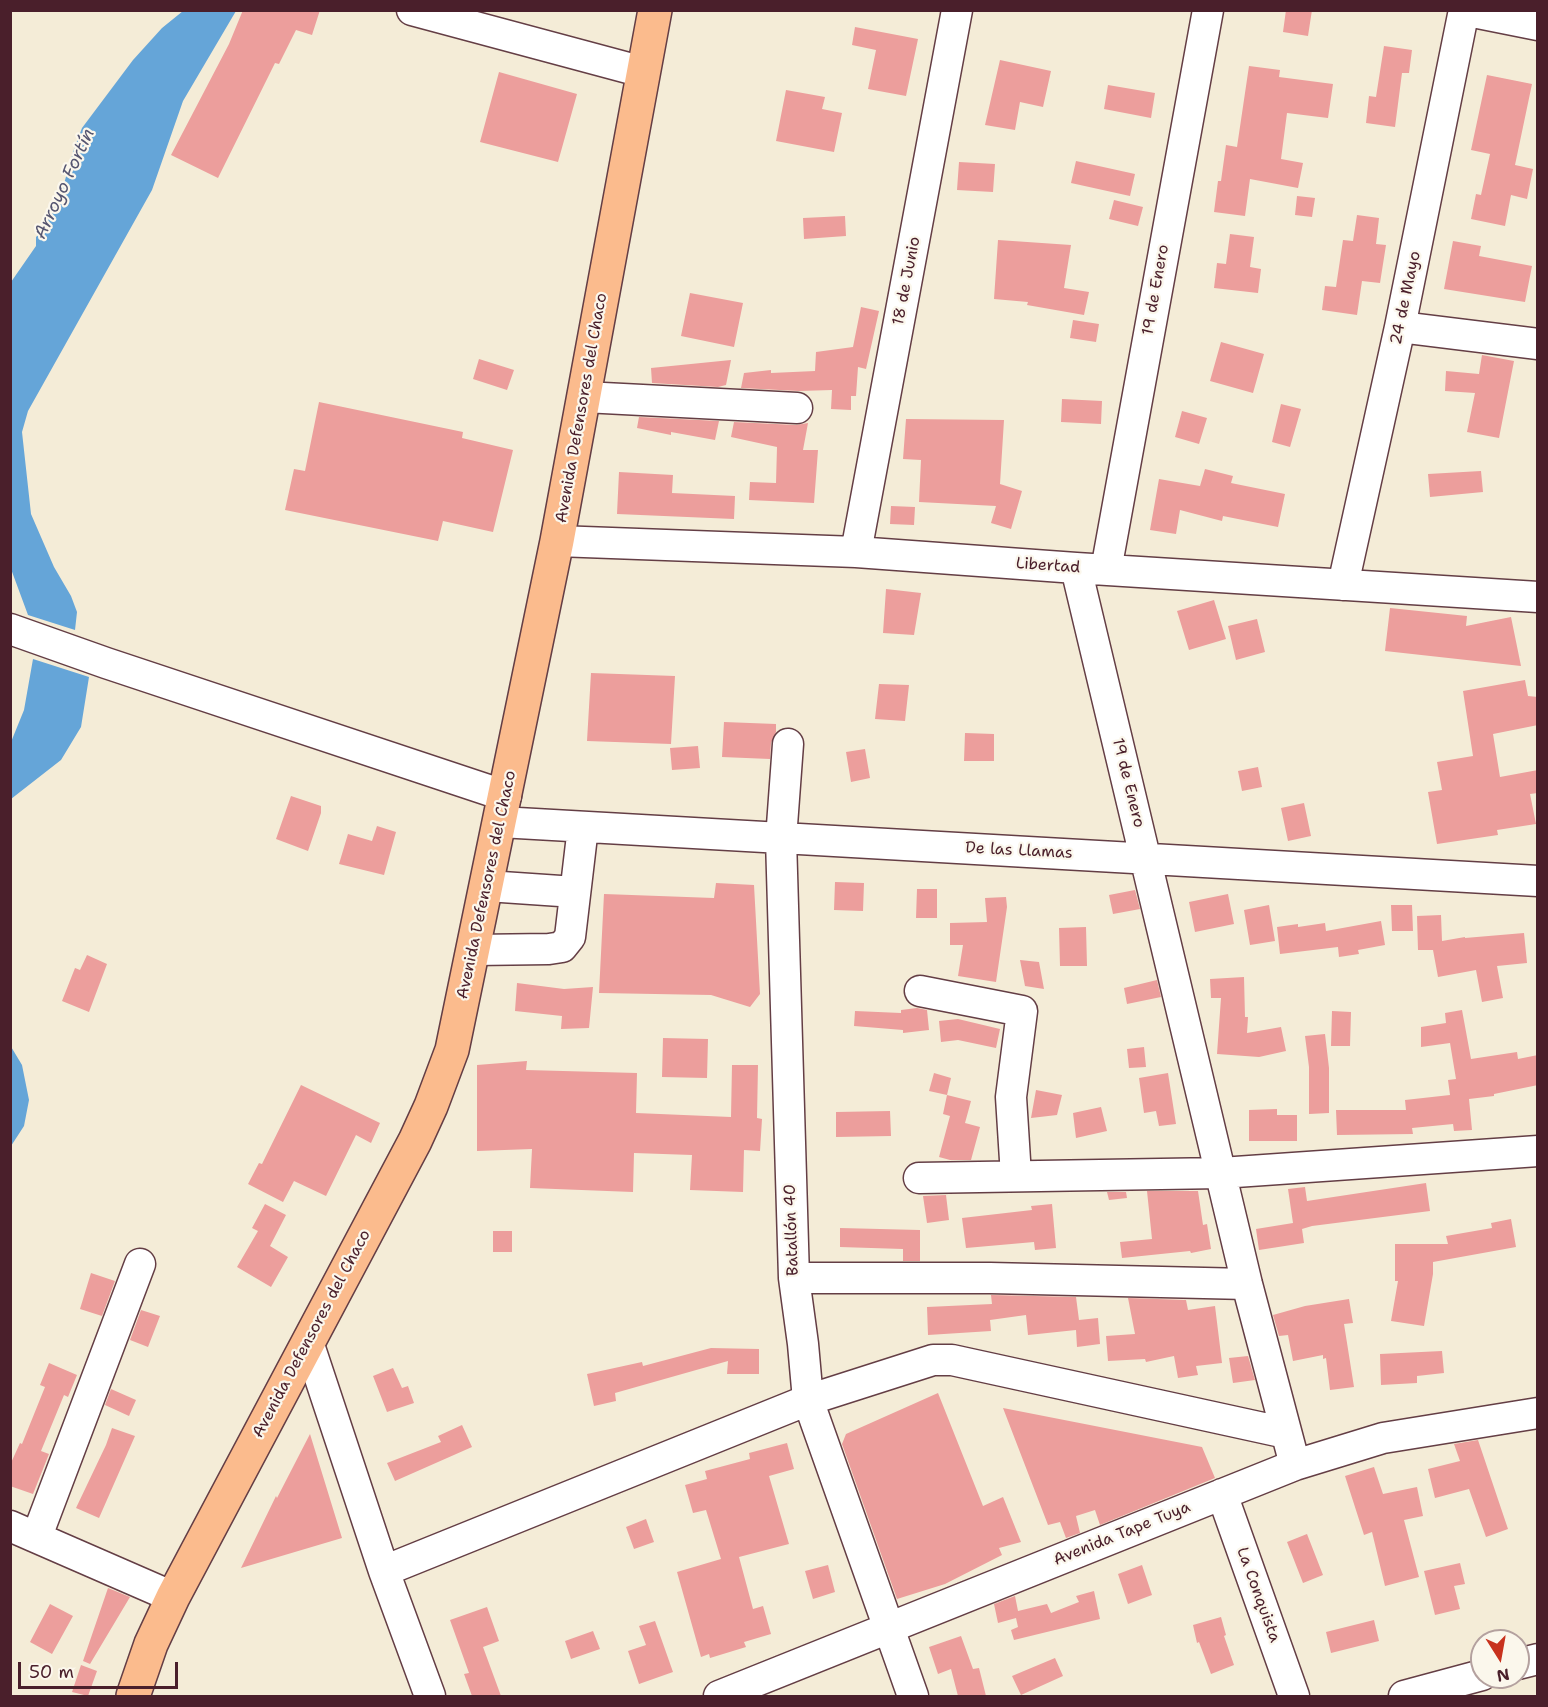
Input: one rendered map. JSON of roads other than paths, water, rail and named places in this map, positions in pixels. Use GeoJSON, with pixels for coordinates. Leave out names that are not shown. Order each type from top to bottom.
{"type":"FeatureCollection","features":[{"type":"Feature","properties":{"kind":"main road","name":"Avenida Defensores del Chaco"},"geometry":{"type":"LineString","coordinates":[[133,1696],[151,1644],[173,1597],[415,1141],[452,1050],[557,541],[655,10]]}},
{"type":"Feature","properties":{"kind":"street"},"geometry":{"type":"LineString","coordinates":[[412,10],[644,72]]}},
{"type":"Feature","properties":{"kind":"street","name":"18 de Junio"},"geometry":{"type":"LineString","coordinates":[[856,552],[957,10]]}},
{"type":"Feature","properties":{"kind":"street","name":"19 de Enero"},"geometry":{"type":"LineString","coordinates":[[1106,570],[1208,10]]}},
{"type":"Feature","properties":{"kind":"street"},"geometry":{"type":"LineString","coordinates":[[1464,11],[1538,25]]}},
{"type":"Feature","properties":{"kind":"street","name":"24 de Mayo"},"geometry":{"type":"LineString","coordinates":[[1343,585],[1400,327],[1464,11]]}},
{"type":"Feature","properties":{"kind":"street"},"geometry":{"type":"LineString","coordinates":[[1400,327],[1538,344]]}},
{"type":"Feature","properties":{"kind":"street"},"geometry":{"type":"LineString","coordinates":[[584,398],[797,408]]}},
{"type":"Feature","properties":{"kind":"street","name":"Libertad"},"geometry":{"type":"LineString","coordinates":[[557,541],[856,552],[1538,597]]}},
{"type":"Feature","properties":{"kind":"street","name":"19 de Enero"},"geometry":{"type":"LineString","coordinates":[[1076,568],[1247,1284],[1295,1465]]}},
{"type":"Feature","properties":{"kind":"street","name":"De las Llamas"},"geometry":{"type":"LineString","coordinates":[[10,629],[503,809],[583,827],[1538,881]]}},
{"type":"Feature","properties":{"kind":"street","name":"Batallón 40"},"geometry":{"type":"LineString","coordinates":[[788,744],[781,839],[794,1278],[808,1400],[913,1696]]}},
{"type":"Feature","properties":{"kind":"street"},"geometry":{"type":"LineString","coordinates":[[474,951],[549,949],[562,946],[570,937],[583,827]]}},
{"type":"Feature","properties":{"kind":"street"},"geometry":{"type":"LineString","coordinates":[[487,886],[575,892]]}},
{"type":"Feature","properties":{"kind":"street"},"geometry":{"type":"LineString","coordinates":[[920,991],[1022,1011],[1011,1097],[1016,1176]]}},
{"type":"Feature","properties":{"kind":"street"},"geometry":{"type":"LineString","coordinates":[[919,1178],[1221,1173],[1538,1151]]}},
{"type":"Feature","properties":{"kind":"street"},"geometry":{"type":"LineString","coordinates":[[140,1264],[24,1531],[173,1597]]}},
{"type":"Feature","properties":{"kind":"street"},"geometry":{"type":"LineString","coordinates":[[794,1278],[1002,1278],[1247,1284]]}},
{"type":"Feature","properties":{"kind":"street"},"geometry":{"type":"LineString","coordinates":[[308,1342],[384,1571],[430,1696]]}},
{"type":"Feature","properties":{"kind":"street"},"geometry":{"type":"LineString","coordinates":[[384,1571],[808,1400],[933,1359],[952,1360],[1286,1433]]}},
{"type":"Feature","properties":{"kind":"street","name":"Avenida Tape Tuya"},"geometry":{"type":"LineString","coordinates":[[719,1696],[1295,1465],[1383,1438],[1538,1413]]}},
{"type":"Feature","properties":{"kind":"street","name":"La Conquista"},"geometry":{"type":"LineString","coordinates":[[1222,1494],[1294,1696]]}},
{"type":"Feature","properties":{"kind":"street"},"geometry":{"type":"LineString","coordinates":[[1404,1696],[1470,1678]]}},
{"type":"Feature","properties":{"kind":"water","name":"Arroyo Fortín"},"geometry":{"type":"Polygon","coordinates":[[[183,11],[236,11],[183,101],[152,190],[28,411],[22,432],[31,514],[54,567],[71,596],[77,612],[75,630],[28,615],[11,569],[11,282],[36,246],[36,237],[43,230],[61,194],[82,128],[133,60],[162,28],[183,11]]]}},
{"type":"Feature","properties":{"kind":"water"},"geometry":{"type":"Polygon","coordinates":[[[33,659],[89,677],[81,727],[61,760],[11,799],[11,742],[24,710],[33,659]]]}},
{"type":"Feature","properties":{"kind":"water"},"geometry":{"type":"Polygon","coordinates":[[[10,1045],[22,1065],[29,1100],[24,1126],[11,1146],[10,1045]]]}}]}
